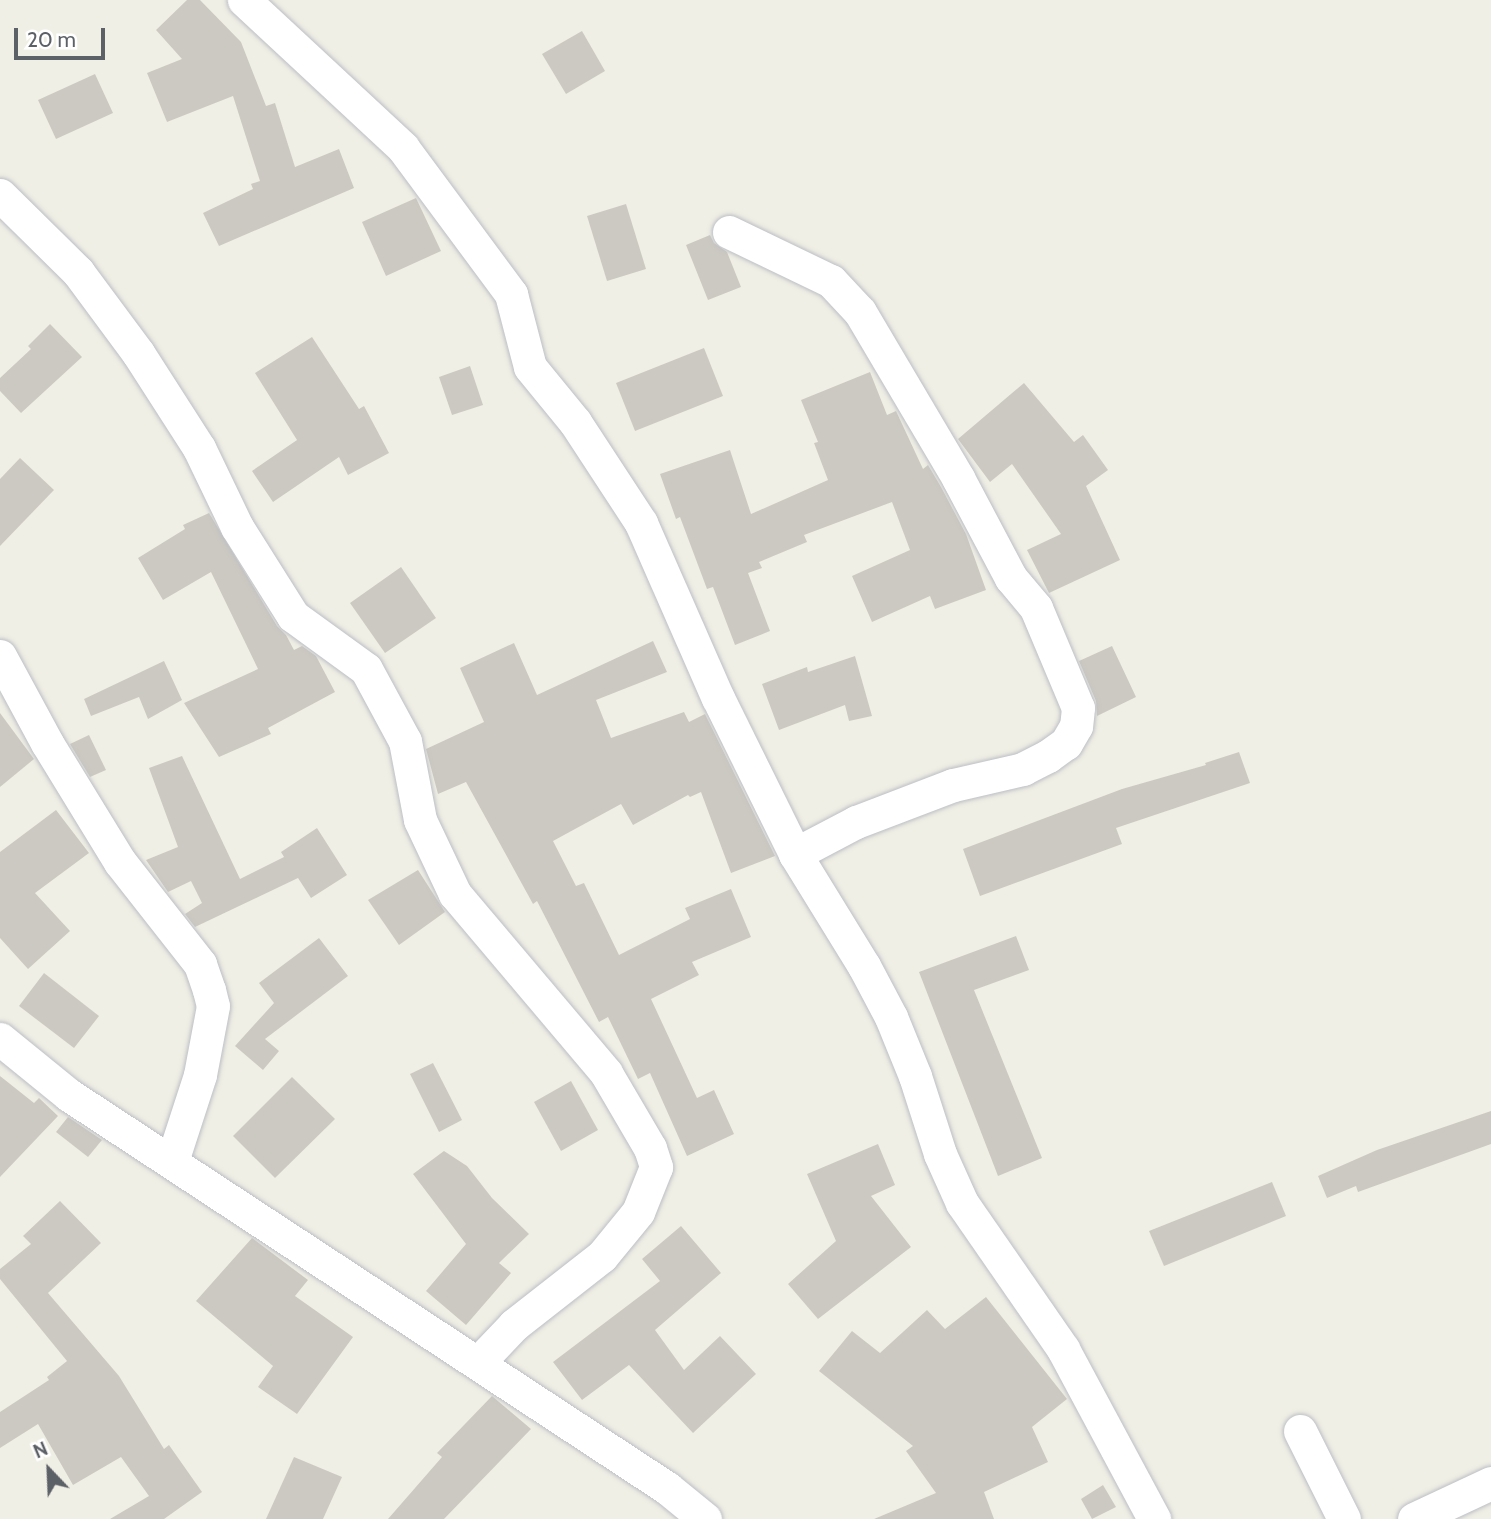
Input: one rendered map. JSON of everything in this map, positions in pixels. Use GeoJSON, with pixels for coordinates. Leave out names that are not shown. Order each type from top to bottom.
{"type":"FeatureCollection","features":[{"type":"Feature","properties":{"kind":"street"},"geometry":{"type":"LineString","coordinates":[[244,0],[403,148],[511,294],[530,367],[575,422],[641,523],[718,698],[794,854],[864,966],[891,1017],[915,1076],[940,1154],[962,1203],[1063,1349],[1154,1519]]}},
{"type":"Feature","properties":{"kind":"street"},"geometry":{"type":"LineString","coordinates":[[0,195],[78,272],[138,353],[199,448],[237,527],[293,616],[366,669],[405,741],[420,820],[455,894],[606,1073],[650,1148],[656,1167],[638,1212],[602,1256],[514,1325],[478,1363]]}},
{"type":"Feature","properties":{"kind":"street"},"geometry":{"type":"LineString","coordinates":[[729,232],[831,281],[859,312],[958,478],[1011,578],[1035,608],[1078,708],[1076,726],[1066,743],[1035,763],[1023,769],[953,785],[868,817],[794,854]]}},
{"type":"Feature","properties":{"kind":"street"},"geometry":{"type":"LineString","coordinates":[[0,656],[47,743],[120,862],[200,964],[209,990],[213,1006],[203,1062],[172,1161]]}},
{"type":"Feature","properties":{"kind":"street"},"geometry":{"type":"LineString","coordinates":[[0,1039],[69,1095],[667,1488],[705,1519]]}},
{"type":"Feature","properties":{"kind":"street"},"geometry":{"type":"LineString","coordinates":[[1300,1431],[1344,1519]]}},
{"type":"Feature","properties":{"kind":"street"},"geometry":{"type":"LineString","coordinates":[[1414,1519],[1491,1483]]}},
{"type":"Feature","properties":{"kind":"building"},"geometry":{"type":"Polygon","coordinates":[[[187,0],[200,0],[241,42],[266,106],[275,103],[295,167],[339,149],[354,188],[219,246],[203,213],[253,189],[251,184],[260,181],[233,96],[167,122],[147,73],[182,59],[156,30],[187,0]]]}},
{"type":"Feature","properties":{"kind":"building"},"geometry":{"type":"Polygon","coordinates":[[[582,31],[605,71],[566,94],[542,54],[582,31]]]}},
{"type":"Feature","properties":{"kind":"building"},"geometry":{"type":"Polygon","coordinates":[[[95,74],[113,113],[56,139],[38,100],[95,74]]]}},
{"type":"Feature","properties":{"kind":"building"},"geometry":{"type":"Polygon","coordinates":[[[416,198],[441,251],[386,276],[362,222],[416,198]]]}},
{"type":"Feature","properties":{"kind":"building"},"geometry":{"type":"Polygon","coordinates":[[[626,204],[646,269],[607,281],[587,216],[626,204]]]}},
{"type":"Feature","properties":{"kind":"building"},"geometry":{"type":"Polygon","coordinates":[[[710,235],[714,243],[727,252],[741,287],[708,300],[686,245],[710,235]]]}},
{"type":"Feature","properties":{"kind":"building"},"geometry":{"type":"Polygon","coordinates":[[[50,324],[82,357],[21,413],[0,391],[0,378],[31,349],[28,346],[50,324]]]}},
{"type":"Feature","properties":{"kind":"building"},"geometry":{"type":"Polygon","coordinates":[[[312,337],[359,409],[364,406],[389,453],[348,475],[339,457],[273,502],[252,471],[297,440],[255,373],[312,337]]]}},
{"type":"Feature","properties":{"kind":"building"},"geometry":{"type":"Polygon","coordinates":[[[704,348],[723,396],[635,431],[616,383],[704,348]]]}},
{"type":"Feature","properties":{"kind":"building"},"geometry":{"type":"Polygon","coordinates":[[[470,366],[483,405],[452,415],[439,377],[470,366]]]}},
{"type":"Feature","properties":{"kind":"building"},"geometry":{"type":"Polygon","coordinates":[[[870,372],[887,415],[896,411],[923,469],[928,465],[941,487],[966,534],[986,590],[935,609],[930,596],[872,622],[852,576],[910,550],[892,502],[804,535],[807,542],[759,562],[762,568],[748,573],[770,631],[735,645],[713,587],[707,589],[680,517],[676,519],[660,474],[730,450],[751,514],[828,480],[814,443],[818,442],[801,400],[870,372]]]}},
{"type":"Feature","properties":{"kind":"building"},"geometry":{"type":"Polygon","coordinates":[[[1024,383],[1074,442],[1083,435],[1108,470],[1086,486],[1120,560],[1049,593],[1027,550],[1061,534],[1012,464],[990,482],[958,439],[1024,383]]]}},
{"type":"Feature","properties":{"kind":"building"},"geometry":{"type":"Polygon","coordinates":[[[20,458],[54,490],[0,546],[0,479],[20,458]]]}},
{"type":"Feature","properties":{"kind":"building"},"geometry":{"type":"Polygon","coordinates":[[[209,513],[277,626],[286,635],[294,650],[302,646],[316,656],[335,692],[268,728],[271,734],[219,757],[184,703],[258,669],[211,572],[163,600],[138,558],[185,529],[183,525],[209,513]]]}},
{"type":"Feature","properties":{"kind":"building"},"geometry":{"type":"Polygon","coordinates":[[[401,567],[436,618],[385,653],[350,603],[401,567]]]}},
{"type":"Feature","properties":{"kind":"building"},"geometry":{"type":"Polygon","coordinates":[[[653,641],[667,672],[596,700],[611,738],[684,712],[689,722],[705,714],[775,856],[731,873],[701,792],[690,797],[688,795],[633,825],[621,804],[553,841],[576,886],[584,883],[619,955],[690,919],[685,908],[731,889],[751,937],[692,962],[699,975],[651,999],[697,1098],[714,1090],[734,1134],[687,1156],[650,1073],[638,1079],[608,1017],[599,1022],[537,901],[533,904],[466,782],[438,794],[426,749],[484,722],[460,668],[514,643],[537,695],[653,641]]]}},
{"type":"Feature","properties":{"kind":"building"},"geometry":{"type":"Polygon","coordinates":[[[1112,646],[1136,697],[1097,716],[1096,701],[1079,661],[1112,646]]]}},
{"type":"Feature","properties":{"kind":"building"},"geometry":{"type":"Polygon","coordinates":[[[855,656],[872,716],[849,721],[845,705],[779,730],[762,684],[807,667],[808,672],[855,656]]]}},
{"type":"Feature","properties":{"kind":"building"},"geometry":{"type":"Polygon","coordinates":[[[164,661],[182,700],[148,719],[139,697],[91,716],[84,699],[164,661]]]}},
{"type":"Feature","properties":{"kind":"building"},"geometry":{"type":"Polygon","coordinates":[[[0,713],[34,759],[0,787],[0,713]]]}},
{"type":"Feature","properties":{"kind":"building"},"geometry":{"type":"Polygon","coordinates":[[[89,735],[106,770],[90,777],[70,744],[89,735]]]}},
{"type":"Feature","properties":{"kind":"building"},"geometry":{"type":"Polygon","coordinates":[[[1239,752],[1250,783],[1116,828],[1122,844],[980,896],[963,849],[1122,789],[1206,765],[1205,763],[1239,752]]]}},
{"type":"Feature","properties":{"kind":"building"},"geometry":{"type":"Polygon","coordinates":[[[182,756],[240,879],[284,857],[281,852],[317,828],[347,875],[311,898],[298,878],[195,927],[185,914],[202,903],[191,881],[168,892],[146,860],[178,847],[149,768],[182,756]]]}},
{"type":"Feature","properties":{"kind":"building"},"geometry":{"type":"Polygon","coordinates":[[[56,810],[89,853],[35,893],[70,931],[28,969],[0,938],[0,852],[56,810]]]}},
{"type":"Feature","properties":{"kind":"building"},"geometry":{"type":"Polygon","coordinates":[[[418,870],[445,912],[399,945],[368,900],[418,870]]]}},
{"type":"Feature","properties":{"kind":"building"},"geometry":{"type":"Polygon","coordinates":[[[1016,936],[1029,970],[974,990],[1042,1158],[998,1176],[919,972],[1016,936]]]}},
{"type":"Feature","properties":{"kind":"building"},"geometry":{"type":"Polygon","coordinates":[[[319,938],[348,976],[265,1039],[279,1051],[263,1070],[235,1046],[274,1003],[259,983],[319,938]]]}},
{"type":"Feature","properties":{"kind":"building"},"geometry":{"type":"Polygon","coordinates":[[[44,973],[99,1016],[74,1048],[19,1006],[44,973]]]}},
{"type":"Feature","properties":{"kind":"building"},"geometry":{"type":"Polygon","coordinates":[[[433,1063],[462,1120],[439,1132],[410,1074],[433,1063]]]}},
{"type":"Feature","properties":{"kind":"building"},"geometry":{"type":"Polygon","coordinates":[[[0,1076],[34,1103],[39,1098],[58,1116],[0,1177],[0,1076]]]}},
{"type":"Feature","properties":{"kind":"building"},"geometry":{"type":"Polygon","coordinates":[[[292,1077],[335,1119],[275,1178],[233,1136],[292,1077]]]}},
{"type":"Feature","properties":{"kind":"building"},"geometry":{"type":"Polygon","coordinates":[[[571,1081],[598,1130],[561,1151],[534,1102],[571,1081]]]}},
{"type":"Feature","properties":{"kind":"building"},"geometry":{"type":"Polygon","coordinates":[[[1491,1111],[1491,1144],[1358,1192],[1356,1186],[1327,1198],[1318,1176],[1377,1150],[1491,1111]]]}},
{"type":"Feature","properties":{"kind":"building"},"geometry":{"type":"Polygon","coordinates":[[[68,1117],[102,1140],[88,1157],[56,1132],[68,1117]]]}},
{"type":"Feature","properties":{"kind":"building"},"geometry":{"type":"Polygon","coordinates":[[[878,1144],[895,1185],[871,1196],[911,1247],[818,1319],[788,1284],[836,1241],[807,1174],[878,1144]]]}},
{"type":"Feature","properties":{"kind":"building"},"geometry":{"type":"Polygon","coordinates":[[[444,1151],[467,1166],[492,1198],[529,1234],[499,1263],[511,1273],[466,1325],[426,1291],[466,1244],[413,1174],[444,1151]]]}},
{"type":"Feature","properties":{"kind":"building"},"geometry":{"type":"Polygon","coordinates":[[[1272,1182],[1286,1216],[1164,1266],[1149,1231],[1272,1182]]]}},
{"type":"Feature","properties":{"kind":"building"},"geometry":{"type":"Polygon","coordinates":[[[60,1201],[101,1243],[48,1293],[119,1376],[164,1449],[169,1445],[202,1492],[164,1519],[110,1519],[149,1496],[121,1457],[73,1485],[38,1424],[0,1448],[0,1412],[49,1380],[47,1377],[67,1361],[0,1279],[0,1269],[31,1244],[23,1236],[60,1201]]]}},
{"type":"Feature","properties":{"kind":"building"},"geometry":{"type":"Polygon","coordinates":[[[681,1226],[721,1273],[655,1330],[684,1370],[720,1336],[756,1374],[693,1433],[629,1365],[582,1400],[553,1362],[660,1281],[642,1259],[681,1226]]]}},
{"type":"Feature","properties":{"kind":"building"},"geometry":{"type":"Polygon","coordinates":[[[252,1238],[308,1280],[295,1296],[353,1337],[297,1414],[258,1387],[273,1366],[196,1301],[252,1238]]]}},
{"type":"Feature","properties":{"kind":"building"},"geometry":{"type":"Polygon","coordinates":[[[986,1297],[1067,1399],[1032,1427],[1048,1462],[984,1492],[994,1519],[874,1519],[936,1493],[906,1451],[913,1446],[819,1371],[852,1331],[880,1353],[927,1310],[945,1329],[986,1297]]]}},
{"type":"Feature","properties":{"kind":"building"},"geometry":{"type":"Polygon","coordinates":[[[492,1396],[531,1429],[444,1519],[388,1519],[442,1457],[437,1453],[492,1396]]]}},
{"type":"Feature","properties":{"kind":"building"},"geometry":{"type":"Polygon","coordinates":[[[294,1457],[342,1477],[323,1519],[266,1519],[294,1457]]]}},
{"type":"Feature","properties":{"kind":"building"},"geometry":{"type":"Polygon","coordinates":[[[1103,1485],[1116,1507],[1092,1519],[1081,1499],[1103,1485]]]}}]}
